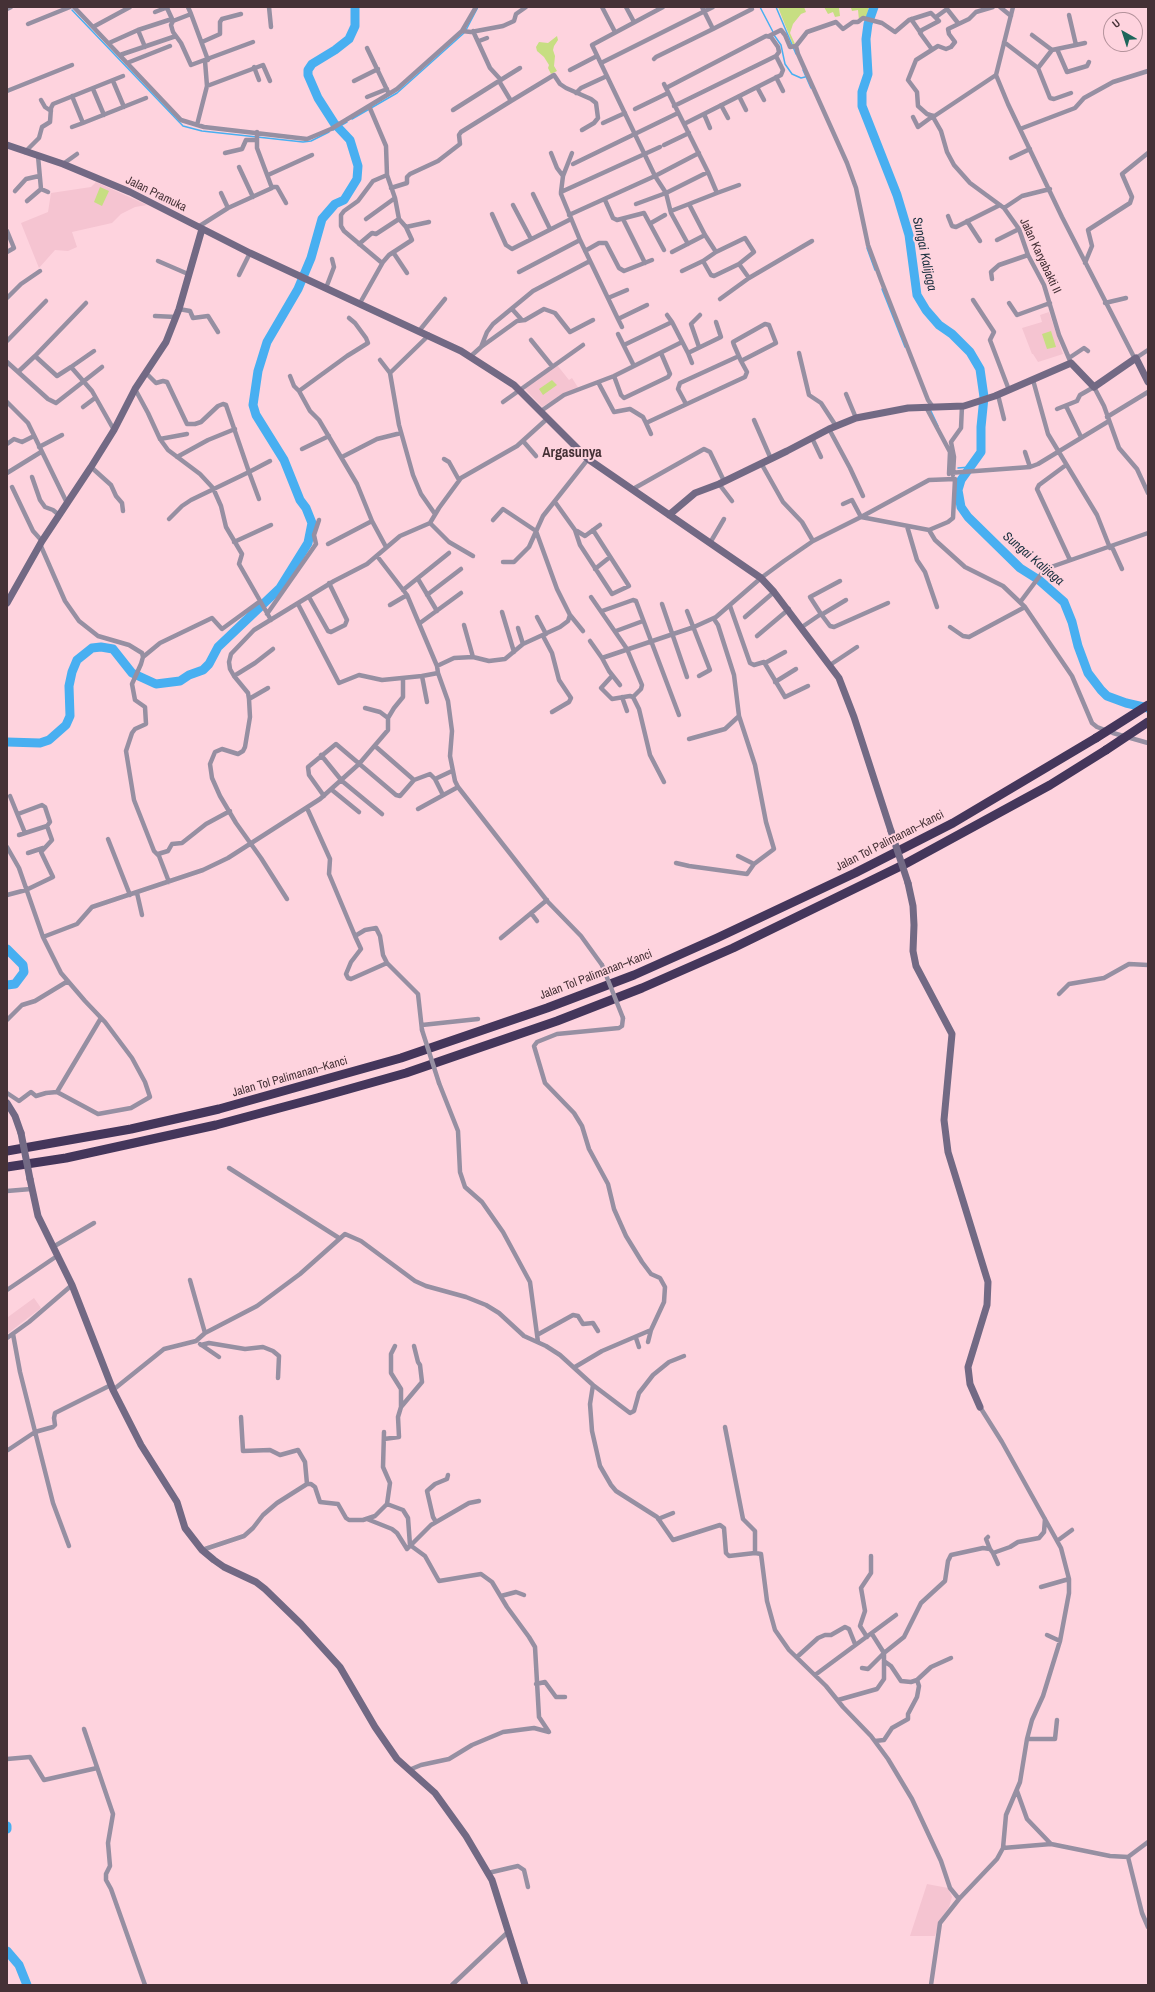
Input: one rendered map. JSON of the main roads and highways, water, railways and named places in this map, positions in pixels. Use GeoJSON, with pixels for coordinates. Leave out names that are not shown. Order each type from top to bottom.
{"type":"FeatureCollection","features":[{"type":"Feature","properties":{"kind":"highway","name":"Jalan Tol Palimanan–Kanci"},"geometry":{"type":"LineString","coordinates":[[7,1151],[131,1129],[219,1110],[402,1058],[547,1008],[641,972],[855,873],[952,823],[1051,767],[1148,704]]}},
{"type":"Feature","properties":{"kind":"highway"},"geometry":{"type":"LineString","coordinates":[[7,1167],[66,1158],[209,1126],[317,1098],[406,1072],[557,1021],[642,988],[733,948],[905,864],[1050,785],[1148,722]]}},
{"type":"Feature","properties":{"kind":"waterway"},"geometry":{"type":"LineString","coordinates":[[7,742],[40,743],[49,740],[66,725],[70,716],[69,686],[72,672],[77,660],[92,648],[101,647],[113,649],[132,673],[156,684],[180,681],[189,675],[203,670],[209,664],[218,647],[280,588],[308,543],[312,523],[306,508],[300,500],[284,460],[256,415],[253,405],[258,371],[267,342],[298,289],[311,258],[322,219],[335,204],[344,200],[357,179],[358,166],[350,140],[334,123],[318,98],[308,75],[308,70],[312,64],[335,50],[349,39],[355,26],[355,7]]}},
{"type":"Feature","properties":{"kind":"waterway"},"geometry":{"type":"LineString","coordinates":[[466,30],[478,7]]}},
{"type":"Feature","properties":{"kind":"waterway"},"geometry":{"type":"LineString","coordinates":[[760,7],[773,32]]}},
{"type":"Feature","properties":{"kind":"waterway"},"geometry":{"type":"LineString","coordinates":[[776,7],[796,54]]}},
{"type":"Feature","properties":{"kind":"waterway","name":"Sungai Kalijaga"},"geometry":{"type":"LineString","coordinates":[[874,7],[868,24],[866,39],[868,74],[862,92],[862,106],[897,195],[909,235],[917,295],[926,310],[939,325],[952,334],[970,352],[980,369],[984,397],[981,427],[981,452],[961,480],[958,490],[961,507],[968,517],[1020,568],[1039,580],[1064,602],[1088,673],[1101,690],[1107,696],[1126,703],[1148,708]]}},
{"type":"Feature","properties":{"kind":"waterway"},"geometry":{"type":"LineString","coordinates":[[72,10],[183,126],[202,131],[303,142],[311,141],[329,132]]}},
{"type":"Feature","properties":{"kind":"waterway"},"geometry":{"type":"LineString","coordinates":[[352,119],[397,93],[464,33]]}},
{"type":"Feature","properties":{"kind":"waterway"},"geometry":{"type":"LineString","coordinates":[[774,35],[781,45],[785,64],[792,74],[801,78],[805,77]]}},
{"type":"Feature","properties":{"kind":"waterway"},"geometry":{"type":"LineString","coordinates":[[803,70],[811,88]]}},
{"type":"Feature","properties":{"kind":"waterway"},"geometry":{"type":"LineString","coordinates":[[333,130],[347,122]]}},
{"type":"Feature","properties":{"kind":"waterway"},"geometry":{"type":"LineString","coordinates":[[867,248],[875,270]]}},
{"type":"Feature","properties":{"kind":"waterway"},"geometry":{"type":"LineString","coordinates":[[882,289],[905,347]]}},
{"type":"Feature","properties":{"kind":"waterway"},"geometry":{"type":"LineString","coordinates":[[930,409],[938,426]]}},
{"type":"Feature","properties":{"kind":"waterway"},"geometry":{"type":"LineString","coordinates":[[958,468],[970,467]]}},
{"type":"Feature","properties":{"kind":"waterway"},"geometry":{"type":"LineString","coordinates":[[7,949],[23,965],[24,972],[15,984],[7,985]]}},
{"type":"Feature","properties":{"kind":"waterway"},"geometry":{"type":"LineString","coordinates":[[7,1951],[19,1965],[27,1985]]}},
{"type":"Feature","properties":{"kind":"district","name":"Argasunya"},"geometry":{"type":"Point","coordinates":[572,453]}}]}
